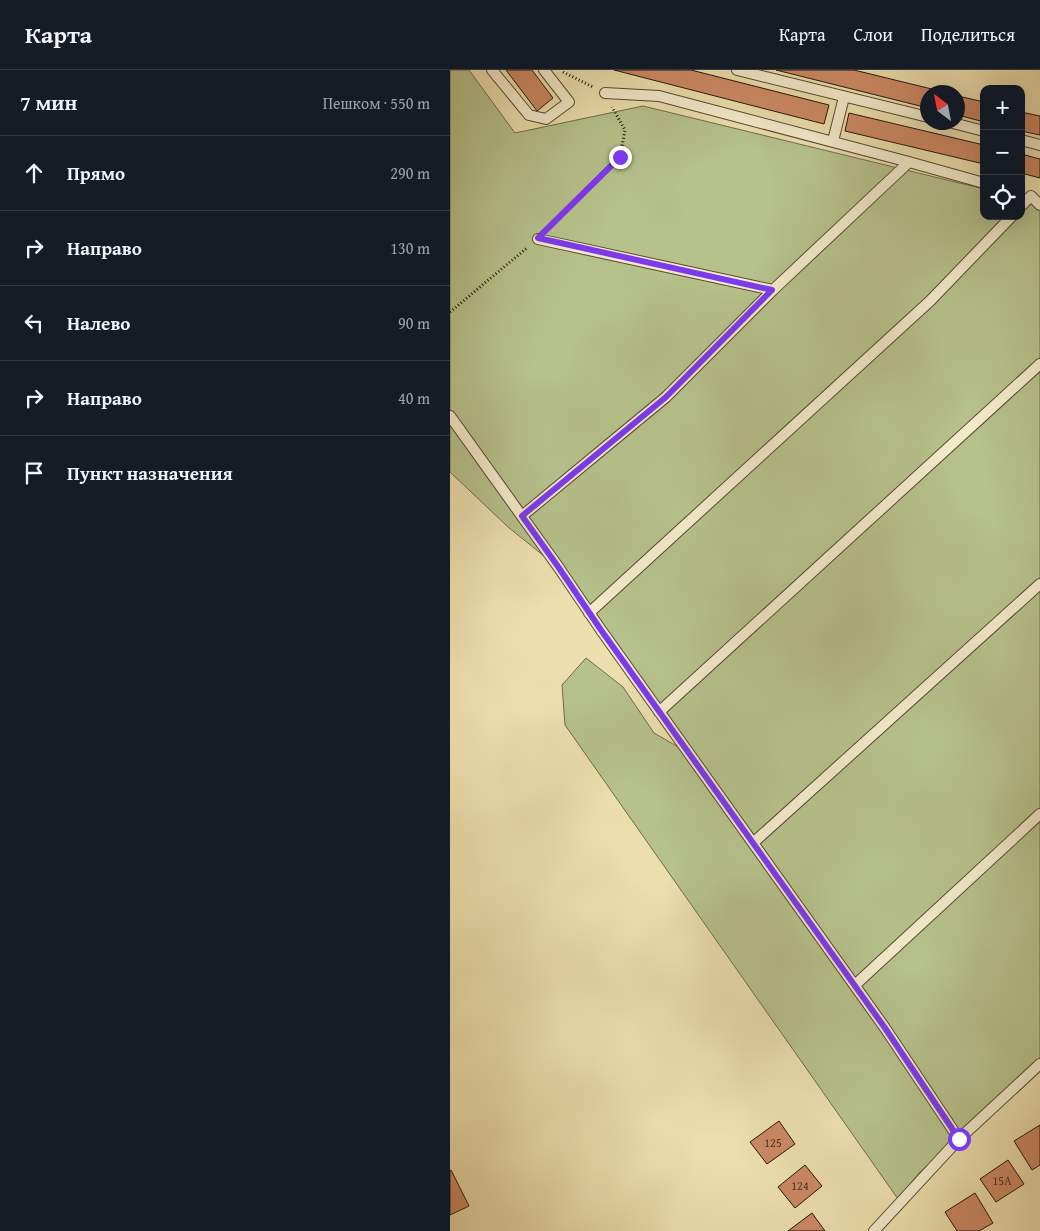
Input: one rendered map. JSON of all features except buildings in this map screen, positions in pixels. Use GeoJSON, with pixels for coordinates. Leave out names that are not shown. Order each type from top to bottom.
{"type":"FeatureCollection","features":[{"type":"Feature","properties":{"kind":"lane"},"geometry":{"type":"LineString","coordinates":[[492,70],[528,115],[546,119],[569,102],[544,70]]}},
{"type":"Feature","properties":{"kind":"lane"},"geometry":{"type":"LineString","coordinates":[[736,70],[920,115]]}},
{"type":"Feature","properties":{"kind":"lane"},"geometry":{"type":"LineString","coordinates":[[605,93],[659,96],[980,182]]}},
{"type":"Feature","properties":{"kind":"lane"},"geometry":{"type":"LineString","coordinates":[[833,141],[844,96]]}},
{"type":"Feature","properties":{"kind":"lane"},"geometry":{"type":"LineString","coordinates":[[965,126],[980,130]]}},
{"type":"Feature","properties":{"kind":"lane"},"geometry":{"type":"LineString","coordinates":[[1025,141],[1040,145]]}},
{"type":"Feature","properties":{"kind":"lane"},"geometry":{"type":"LineString","coordinates":[[522,516],[666,397],[772,290],[909,162]]}},
{"type":"Feature","properties":{"kind":"lane"},"geometry":{"type":"LineString","coordinates":[[1031,196],[1040,205]]}},
{"type":"Feature","properties":{"kind":"lane"},"geometry":{"type":"LineString","coordinates":[[589,613],[930,301],[1008,220]]}},
{"type":"Feature","properties":{"kind":"lane"},"geometry":{"type":"LineString","coordinates":[[538,238],[772,290]]}},
{"type":"Feature","properties":{"kind":"lane"},"geometry":{"type":"LineString","coordinates":[[659,712],[1040,364]]}},
{"type":"Feature","properties":{"kind":"lane"},"geometry":{"type":"LineString","coordinates":[[450,416],[855,985],[959,1139]]}},
{"type":"Feature","properties":{"kind":"lane"},"geometry":{"type":"LineString","coordinates":[[753,843],[1040,584]]}},
{"type":"Feature","properties":{"kind":"lane"},"geometry":{"type":"LineString","coordinates":[[855,985],[1040,814]]}},
{"type":"Feature","properties":{"kind":"lane"},"geometry":{"type":"LineString","coordinates":[[874,1231],[959,1139],[1040,1064]]}},
{"type":"Feature","properties":{"kind":"path"},"geometry":{"type":"LineString","coordinates":[[450,312],[538,238],[620,157],[624,130],[605,93],[559,70]]}},
{"type":"Feature","properties":{"kind":"green space"},"geometry":{"type":"Polygon","coordinates":[[[450,70],[469,70],[515,133],[643,106],[980,188],[980,220],[1025,220],[1025,199],[1034,201],[1040,209],[1040,1070],[919,1173],[898,1199],[565,725],[562,685],[586,658],[623,687],[654,733],[687,752],[559,568],[508,527],[450,472],[450,70]]]}},
{"type":"Feature","properties":{"kind":"route"},"geometry":{"type":"LineString","coordinates":[[620,157],[538,238],[772,290],[666,397],[522,516],[885,1028],[959,1139]]}}]}
